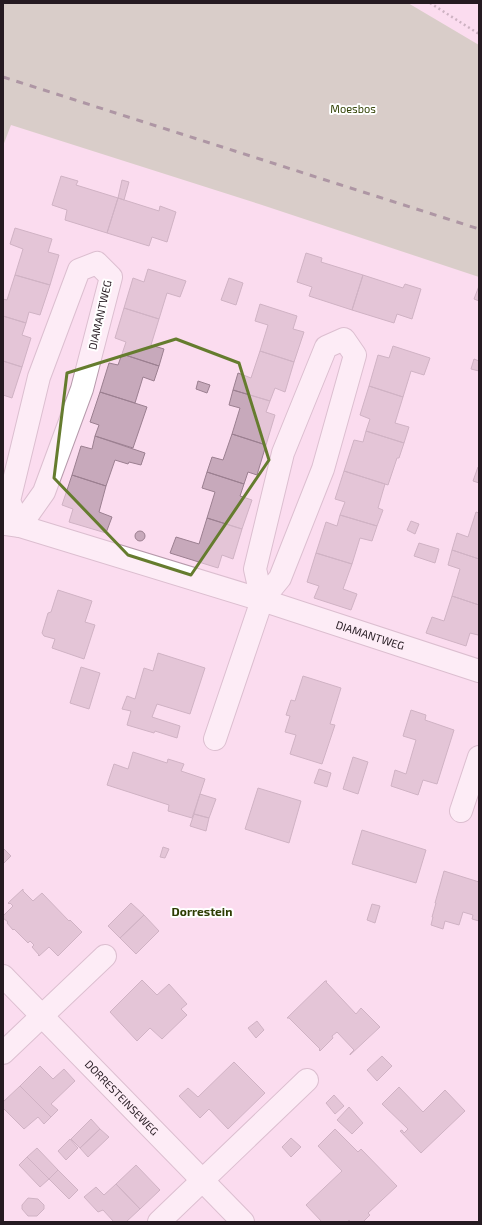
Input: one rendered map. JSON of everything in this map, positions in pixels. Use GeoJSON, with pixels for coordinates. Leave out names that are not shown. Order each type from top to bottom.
{"type":"FeatureCollection","features":[{"type":"Feature","properties":{"kind":"street","name":"DIAMANTWEG"},"geometry":{"type":"LineString","coordinates":[[98,263],[110,277],[82,388],[44,492],[12,525],[9,501],[39,377],[79,270],[98,263]]}},
{"type":"Feature","properties":{"kind":"street"},"geometry":{"type":"LineString","coordinates":[[215,739],[262,600],[280,578],[323,469],[355,355],[344,340],[326,347],[283,453],[255,569],[262,600]]}},
{"type":"Feature","properties":{"kind":"street","name":"DIAMANTWEG"},"geometry":{"type":"LineString","coordinates":[[12,525],[262,600],[479,670]]}},
{"type":"Feature","properties":{"kind":"street"},"geometry":{"type":"LineString","coordinates":[[461,812],[479,757]]}},
{"type":"Feature","properties":{"kind":"street"},"geometry":{"type":"LineString","coordinates":[[3,1052],[106,956]]}},
{"type":"Feature","properties":{"kind":"street","name":"DORRESTEINSEWEG"},"geometry":{"type":"LineString","coordinates":[[3,976],[243,1222]]}},
{"type":"Feature","properties":{"kind":"street"},"geometry":{"type":"LineString","coordinates":[[159,1222],[307,1080]]}},
{"type":"Feature","properties":{"kind":"path"},"geometry":{"type":"LineString","coordinates":[[430,3],[479,34]]}},
{"type":"Feature","properties":{"kind":"highlighted area"},"geometry":{"type":"Polygon","coordinates":[[[176,339],[239,363],[269,460],[191,575],[128,555],[54,478],[67,373],[176,339]]]}},
{"type":"Feature","properties":{"kind":"green space","name":"Moesbos"},"geometry":{"type":"Polygon","coordinates":[[[3,3],[408,3],[479,45],[479,277],[259,204],[11,125],[3,146],[3,3]]]}},
{"type":"Feature","properties":{"kind":"building"},"geometry":{"type":"Polygon","coordinates":[[[61,176],[78,181],[76,185],[118,198],[107,233],[65,220],[67,210],[52,205],[61,176]]]}},
{"type":"Feature","properties":{"kind":"building"},"geometry":{"type":"Polygon","coordinates":[[[122,180],[129,182],[124,200],[118,198],[122,180]]]}},
{"type":"Feature","properties":{"kind":"building"},"geometry":{"type":"Polygon","coordinates":[[[118,198],[159,211],[160,206],[176,212],[167,242],[152,237],[149,246],[107,233],[118,198]]]}},
{"type":"Feature","properties":{"kind":"building"},"geometry":{"type":"Polygon","coordinates":[[[15,228],[52,239],[48,252],[59,255],[50,285],[15,275],[23,249],[10,244],[15,228]]]}},
{"type":"Feature","properties":{"kind":"building"},"geometry":{"type":"Polygon","coordinates":[[[306,253],[322,258],[321,262],[363,275],[352,310],[309,296],[312,287],[297,282],[306,253]]]}},
{"type":"Feature","properties":{"kind":"building"},"geometry":{"type":"Polygon","coordinates":[[[148,269],[186,281],[180,297],[167,293],[159,319],[124,308],[133,278],[144,282],[148,269]]]}},
{"type":"Feature","properties":{"kind":"building"},"geometry":{"type":"Polygon","coordinates":[[[15,275],[50,285],[40,315],[29,312],[26,323],[3,316],[3,299],[7,300],[15,275]]]}},
{"type":"Feature","properties":{"kind":"building"},"geometry":{"type":"Polygon","coordinates":[[[363,275],[403,288],[405,284],[421,289],[412,319],[397,314],[394,323],[352,310],[363,275]]]}},
{"type":"Feature","properties":{"kind":"building"},"geometry":{"type":"Polygon","coordinates":[[[229,278],[243,283],[236,305],[221,300],[229,278]]]}},
{"type":"Feature","properties":{"kind":"building"},"geometry":{"type":"Polygon","coordinates":[[[479,286],[479,301],[474,299],[479,286]]]}},
{"type":"Feature","properties":{"kind":"building"},"geometry":{"type":"Polygon","coordinates":[[[260,304],[297,316],[293,329],[304,332],[294,362],[260,351],[268,325],[255,321],[260,304]]]}},
{"type":"Feature","properties":{"kind":"building"},"geometry":{"type":"Polygon","coordinates":[[[124,308],[159,319],[151,345],[164,349],[159,366],[122,354],[126,342],[115,338],[124,308]]]}},
{"type":"Feature","properties":{"kind":"building"},"geometry":{"type":"Polygon","coordinates":[[[3,316],[26,323],[22,335],[31,338],[22,367],[3,361],[3,316]]]}},
{"type":"Feature","properties":{"kind":"building"},"geometry":{"type":"Polygon","coordinates":[[[393,346],[430,358],[424,375],[411,371],[403,397],[369,386],[378,355],[389,358],[393,346]]]}},
{"type":"Feature","properties":{"kind":"building"},"geometry":{"type":"Polygon","coordinates":[[[260,351],[294,362],[285,392],[275,388],[270,401],[233,390],[238,373],[251,378],[260,351]]]}},
{"type":"Feature","properties":{"kind":"building"},"geometry":{"type":"Polygon","coordinates":[[[122,354],[159,366],[154,381],[143,377],[135,403],[100,392],[109,363],[118,365],[122,354]]]}},
{"type":"Feature","properties":{"kind":"building"},"geometry":{"type":"Polygon","coordinates":[[[474,359],[479,361],[479,371],[471,369],[474,359]]]}},
{"type":"Feature","properties":{"kind":"building"},"geometry":{"type":"Polygon","coordinates":[[[3,361],[22,367],[12,398],[3,395],[3,361]]]}},
{"type":"Feature","properties":{"kind":"building"},"geometry":{"type":"Polygon","coordinates":[[[198,381],[210,385],[207,393],[196,389],[198,381]]]}},
{"type":"Feature","properties":{"kind":"building"},"geometry":{"type":"Polygon","coordinates":[[[369,386],[403,397],[395,423],[409,427],[404,443],[366,431],[370,419],[360,415],[369,386]]]}},
{"type":"Feature","properties":{"kind":"building"},"geometry":{"type":"Polygon","coordinates":[[[233,390],[270,401],[266,412],[275,415],[266,445],[232,434],[240,408],[229,405],[233,390]]]}},
{"type":"Feature","properties":{"kind":"building"},"geometry":{"type":"Polygon","coordinates":[[[100,392],[147,407],[133,448],[95,436],[99,425],[90,422],[100,392]]]}},
{"type":"Feature","properties":{"kind":"building"},"geometry":{"type":"Polygon","coordinates":[[[366,431],[404,443],[399,458],[397,458],[388,485],[344,471],[354,440],[363,442],[366,431]]]}},
{"type":"Feature","properties":{"kind":"building"},"geometry":{"type":"Polygon","coordinates":[[[232,434],[266,445],[257,475],[248,472],[244,484],[207,472],[212,457],[223,460],[232,434]]]}},
{"type":"Feature","properties":{"kind":"building"},"geometry":{"type":"Polygon","coordinates":[[[95,436],[145,453],[141,465],[129,462],[128,464],[115,460],[106,486],[72,475],[81,446],[92,449],[95,436]]]}},
{"type":"Feature","properties":{"kind":"building"},"geometry":{"type":"Polygon","coordinates":[[[479,467],[479,483],[473,481],[479,467]]]}},
{"type":"Feature","properties":{"kind":"building"},"geometry":{"type":"Polygon","coordinates":[[[344,471],[385,484],[378,508],[383,510],[377,526],[340,515],[345,502],[335,499],[344,471]]]}},
{"type":"Feature","properties":{"kind":"building"},"geometry":{"type":"Polygon","coordinates":[[[207,472],[244,484],[240,496],[252,500],[242,529],[207,518],[215,492],[202,488],[207,472]]]}},
{"type":"Feature","properties":{"kind":"building"},"geometry":{"type":"Polygon","coordinates":[[[72,475],[106,486],[99,512],[112,517],[106,533],[69,522],[73,509],[62,505],[72,475]]]}},
{"type":"Feature","properties":{"kind":"building"},"geometry":{"type":"Polygon","coordinates":[[[476,512],[479,513],[479,559],[452,550],[457,533],[468,537],[476,512]]]}},
{"type":"Feature","properties":{"kind":"building"},"geometry":{"type":"Polygon","coordinates":[[[340,515],[377,526],[372,541],[360,538],[352,564],[316,553],[326,522],[337,526],[340,515]]]}},
{"type":"Feature","properties":{"kind":"building"},"geometry":{"type":"Polygon","coordinates":[[[207,518],[242,529],[233,559],[222,555],[218,568],[170,553],[176,537],[199,544],[207,518]]]}},
{"type":"Feature","properties":{"kind":"building"},"geometry":{"type":"Polygon","coordinates":[[[411,521],[419,524],[415,534],[407,530],[411,521]]]}},
{"type":"Feature","properties":{"kind":"building"},"geometry":{"type":"Polygon","coordinates":[[[138,531],[142,531],[144,532],[144,540],[138,541],[135,538],[135,534],[138,531]]]}},
{"type":"Feature","properties":{"kind":"building"},"geometry":{"type":"Polygon","coordinates":[[[419,543],[439,549],[435,563],[414,556],[419,543]]]}},
{"type":"Feature","properties":{"kind":"building"},"geometry":{"type":"Polygon","coordinates":[[[452,550],[479,559],[479,605],[452,596],[460,569],[448,565],[452,550]]]}},
{"type":"Feature","properties":{"kind":"building"},"geometry":{"type":"Polygon","coordinates":[[[316,553],[352,564],[343,589],[357,594],[351,610],[314,598],[319,586],[307,582],[316,553]]]}},
{"type":"Feature","properties":{"kind":"building"},"geometry":{"type":"Polygon","coordinates":[[[58,590],[92,601],[85,622],[95,625],[84,659],[52,648],[55,639],[44,636],[42,633],[48,613],[51,612],[58,590]]]}},
{"type":"Feature","properties":{"kind":"building"},"geometry":{"type":"Polygon","coordinates":[[[452,596],[479,605],[479,632],[478,635],[470,633],[466,646],[426,633],[432,617],[444,621],[452,596]]]}},
{"type":"Feature","properties":{"kind":"building"},"geometry":{"type":"Polygon","coordinates":[[[158,653],[205,668],[190,714],[157,704],[152,717],[180,726],[177,738],[155,731],[154,733],[127,725],[131,711],[122,709],[127,696],[135,699],[144,668],[153,671],[158,653]]]}},
{"type":"Feature","properties":{"kind":"building"},"geometry":{"type":"Polygon","coordinates":[[[81,667],[100,673],[89,709],[70,703],[81,667]]]}},
{"type":"Feature","properties":{"kind":"building"},"geometry":{"type":"Polygon","coordinates":[[[303,676],[341,688],[330,724],[335,725],[322,764],[290,754],[296,735],[285,732],[290,716],[286,715],[291,700],[295,701],[303,676]]]}},
{"type":"Feature","properties":{"kind":"building"},"geometry":{"type":"Polygon","coordinates":[[[411,710],[426,715],[425,720],[454,730],[437,784],[423,780],[418,795],[391,786],[395,770],[406,774],[416,740],[403,736],[411,710]]]}},
{"type":"Feature","properties":{"kind":"building"},"geometry":{"type":"Polygon","coordinates":[[[133,752],[167,763],[168,759],[184,764],[181,771],[205,779],[192,818],[168,811],[169,805],[107,785],[114,764],[128,769],[133,752]]]}},
{"type":"Feature","properties":{"kind":"building"},"geometry":{"type":"Polygon","coordinates":[[[353,757],[368,762],[358,794],[343,789],[353,757]]]}},
{"type":"Feature","properties":{"kind":"building"},"geometry":{"type":"Polygon","coordinates":[[[319,769],[331,773],[327,787],[314,783],[319,769]]]}},
{"type":"Feature","properties":{"kind":"building"},"geometry":{"type":"Polygon","coordinates":[[[258,788],[301,801],[289,843],[245,829],[258,788]]]}},
{"type":"Feature","properties":{"kind":"building"},"geometry":{"type":"Polygon","coordinates":[[[200,794],[216,799],[209,818],[194,814],[200,794]]]}},
{"type":"Feature","properties":{"kind":"building"},"geometry":{"type":"Polygon","coordinates":[[[194,814],[209,818],[206,831],[190,826],[194,814]]]}},
{"type":"Feature","properties":{"kind":"building"},"geometry":{"type":"Polygon","coordinates":[[[362,830],[426,850],[416,883],[352,864],[362,830]]]}},
{"type":"Feature","properties":{"kind":"building"},"geometry":{"type":"Polygon","coordinates":[[[163,847],[169,849],[165,858],[160,857],[163,847]]]}},
{"type":"Feature","properties":{"kind":"building"},"geometry":{"type":"Polygon","coordinates":[[[3,848],[11,856],[3,864],[3,848]]]}},
{"type":"Feature","properties":{"kind":"building"},"geometry":{"type":"Polygon","coordinates":[[[444,871],[479,882],[479,921],[472,919],[473,915],[463,912],[459,925],[445,921],[443,929],[431,925],[435,903],[444,871]]]}},
{"type":"Feature","properties":{"kind":"building"},"geometry":{"type":"Polygon","coordinates":[[[23,889],[23,891],[33,901],[42,893],[82,932],[58,956],[49,947],[39,956],[32,947],[34,945],[30,941],[28,943],[14,929],[13,930],[7,923],[8,922],[3,918],[3,916],[13,906],[8,903],[23,889]]]}},
{"type":"Feature","properties":{"kind":"building"},"geometry":{"type":"Polygon","coordinates":[[[131,903],[144,915],[120,938],[108,926],[131,903]]]}},
{"type":"Feature","properties":{"kind":"building"},"geometry":{"type":"Polygon","coordinates":[[[372,904],[380,906],[375,923],[367,920],[372,904]]]}},
{"type":"Feature","properties":{"kind":"building"},"geometry":{"type":"Polygon","coordinates":[[[144,915],[159,931],[136,954],[120,938],[144,915]]]}},
{"type":"Feature","properties":{"kind":"building"},"geometry":{"type":"Polygon","coordinates":[[[142,980],[157,995],[169,984],[187,1004],[181,1009],[187,1015],[162,1039],[150,1028],[137,1041],[110,1012],[142,980]]]}},
{"type":"Feature","properties":{"kind":"building"},"geometry":{"type":"Polygon","coordinates":[[[325,981],[327,981],[326,982],[356,1014],[361,1008],[380,1027],[350,1055],[354,1050],[337,1032],[320,1051],[320,1049],[289,1018],[287,1018],[325,981]]]}},
{"type":"Feature","properties":{"kind":"building"},"geometry":{"type":"Polygon","coordinates":[[[257,1021],[264,1030],[256,1038],[248,1028],[257,1021]]]}},
{"type":"Feature","properties":{"kind":"building"},"geometry":{"type":"Polygon","coordinates":[[[382,1056],[392,1066],[377,1081],[367,1070],[382,1056]]]}},
{"type":"Feature","properties":{"kind":"building"},"geometry":{"type":"Polygon","coordinates":[[[234,1062],[265,1093],[228,1129],[209,1109],[200,1118],[179,1096],[188,1088],[198,1097],[234,1062]]]}},
{"type":"Feature","properties":{"kind":"building"},"geometry":{"type":"Polygon","coordinates":[[[40,1066],[53,1079],[64,1069],[75,1081],[51,1104],[58,1110],[51,1117],[20,1086],[40,1066]]]}},
{"type":"Feature","properties":{"kind":"building"},"geometry":{"type":"Polygon","coordinates":[[[20,1086],[51,1117],[44,1124],[38,1117],[24,1129],[3,1108],[3,1102],[20,1086]]]}},
{"type":"Feature","properties":{"kind":"building"},"geometry":{"type":"Polygon","coordinates":[[[399,1087],[423,1112],[445,1090],[465,1111],[421,1153],[400,1131],[402,1130],[404,1133],[408,1129],[382,1104],[399,1087]]]}},
{"type":"Feature","properties":{"kind":"building"},"geometry":{"type":"Polygon","coordinates":[[[334,1095],[344,1106],[335,1114],[326,1103],[334,1095]]]}},
{"type":"Feature","properties":{"kind":"building"},"geometry":{"type":"Polygon","coordinates":[[[349,1107],[363,1123],[352,1134],[337,1120],[349,1107]]]}},
{"type":"Feature","properties":{"kind":"building"},"geometry":{"type":"Polygon","coordinates":[[[91,1119],[100,1129],[80,1148],[71,1139],[91,1119]]]}},
{"type":"Feature","properties":{"kind":"building"},"geometry":{"type":"Polygon","coordinates":[[[100,1129],[109,1137],[88,1157],[80,1148],[100,1129]]]}},
{"type":"Feature","properties":{"kind":"building"},"geometry":{"type":"Polygon","coordinates":[[[335,1129],[358,1152],[361,1149],[397,1186],[368,1213],[370,1215],[363,1222],[351,1222],[349,1220],[347,1222],[322,1222],[306,1205],[342,1171],[318,1146],[335,1129]]]}},
{"type":"Feature","properties":{"kind":"building"},"geometry":{"type":"Polygon","coordinates":[[[291,1138],[301,1147],[291,1157],[282,1147],[291,1138]]]}},
{"type":"Feature","properties":{"kind":"building"},"geometry":{"type":"Polygon","coordinates":[[[70,1139],[78,1148],[66,1160],[58,1151],[70,1139]]]}},
{"type":"Feature","properties":{"kind":"building"},"geometry":{"type":"Polygon","coordinates":[[[37,1148],[58,1170],[49,1179],[27,1157],[37,1148]]]}},
{"type":"Feature","properties":{"kind":"building"},"geometry":{"type":"Polygon","coordinates":[[[27,1157],[49,1179],[40,1187],[19,1165],[27,1157]]]}},
{"type":"Feature","properties":{"kind":"building"},"geometry":{"type":"Polygon","coordinates":[[[136,1165],[160,1190],[140,1209],[116,1184],[136,1165]]]}},
{"type":"Feature","properties":{"kind":"building"},"geometry":{"type":"Polygon","coordinates":[[[58,1170],[78,1190],[69,1199],[49,1179],[58,1170]]]}},
{"type":"Feature","properties":{"kind":"building"},"geometry":{"type":"Polygon","coordinates":[[[116,1184],[140,1209],[126,1222],[114,1222],[103,1210],[98,1212],[84,1197],[96,1187],[104,1195],[116,1184]]]}},
{"type":"Feature","properties":{"kind":"building"},"geometry":{"type":"Polygon","coordinates":[[[28,1198],[38,1199],[44,1205],[44,1209],[37,1216],[28,1216],[22,1209],[22,1205],[28,1198]]]}},
{"type":"Feature","properties":{"kind":"railway"},"geometry":{"type":"LineString","coordinates":[[3,77],[479,229]]}},
{"type":"Feature","properties":{"kind":"district","name":"Dorrestein"},"geometry":{"type":"Point","coordinates":[202,912]}}]}
